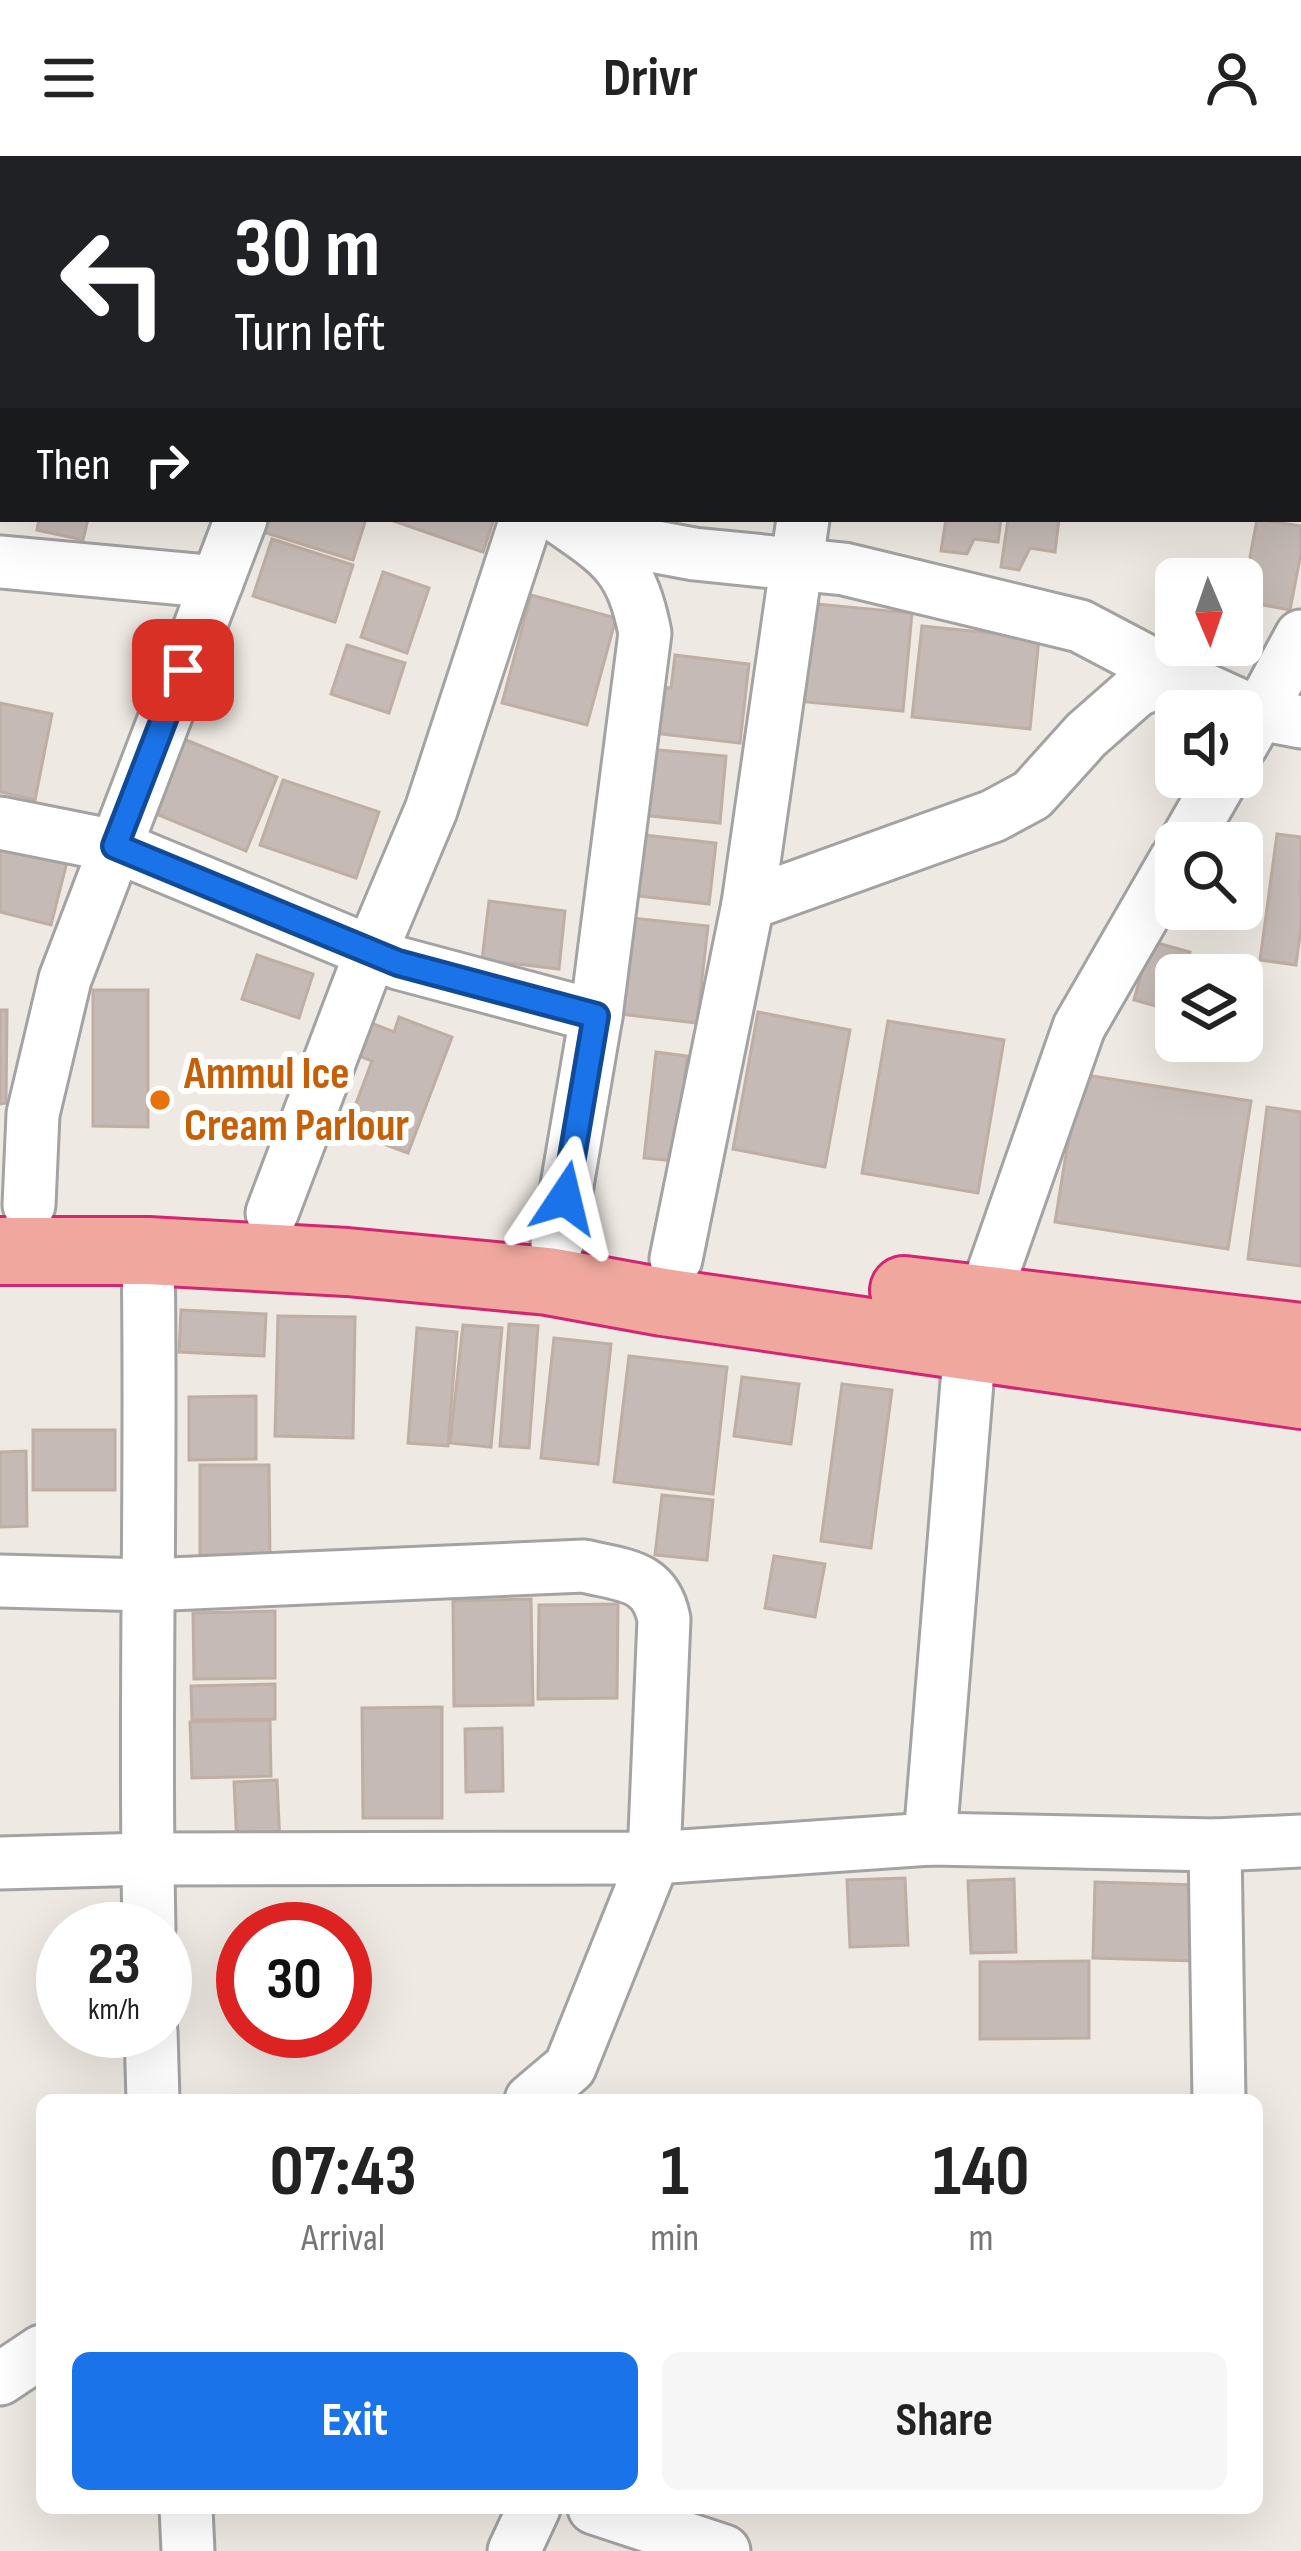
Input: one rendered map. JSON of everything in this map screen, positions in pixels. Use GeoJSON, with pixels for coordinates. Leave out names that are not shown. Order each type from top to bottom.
{"type":"FeatureCollection","features":[{"type":"Feature","properties":{"kind":"highway"},"geometry":{"type":"LineString","coordinates":[[10,1220],[142,1205],[358,1218],[676,1259],[1301,1395]]}},
{"type":"Feature","properties":{"kind":"highway"},"geometry":{"type":"LineString","coordinates":[[10,1220],[148,1251],[346,1262],[548,1281],[663,1302],[977,1323],[1301,1337]]}},
{"type":"Feature","properties":{"kind":"street"},"geometry":{"type":"LineString","coordinates":[[10,1220],[65,979],[241,522]]}},
{"type":"Feature","properties":{"kind":"street"},"geometry":{"type":"LineString","coordinates":[[272,1213],[371,952],[431,810],[525,522]]}},
{"type":"Feature","properties":{"kind":"street"},"geometry":{"type":"LineString","coordinates":[[571,526],[694,554],[800,542],[844,569],[1080,626],[1268,727],[1301,636]]}},
{"type":"Feature","properties":{"kind":"street"},"geometry":{"type":"LineString","coordinates":[[557,1244],[596,1016],[645,633],[637,592],[622,565],[571,526]]}},
{"type":"Feature","properties":{"kind":"street"},"geometry":{"type":"LineString","coordinates":[[676,1259],[748,904],[800,542]]}},
{"type":"Feature","properties":{"kind":"street"},"geometry":{"type":"LineString","coordinates":[[0,562],[217,582]]}},
{"type":"Feature","properties":{"kind":"street"},"geometry":{"type":"LineString","coordinates":[[748,904],[993,816],[1032,795],[1086,735],[1136,691],[1173,675]]}},
{"type":"Feature","properties":{"kind":"street"},"geometry":{"type":"LineString","coordinates":[[0,823],[115,846],[398,963],[596,1016]]}},
{"type":"Feature","properties":{"kind":"street"},"geometry":{"type":"LineString","coordinates":[[931,1839],[977,1323],[1079,1027],[1155,895]]}},
{"type":"Feature","properties":{"kind":"street"},"geometry":{"type":"LineString","coordinates":[[148,1251],[152,1457],[147,1585],[148,1902]]}},
{"type":"Feature","properties":{"kind":"street"},"geometry":{"type":"LineString","coordinates":[[0,1581],[147,1585],[584,1566],[643,1581],[660,1595],[664,1619],[654,1858],[570,2067],[538,2094]]}},
{"type":"Feature","properties":{"kind":"street"},"geometry":{"type":"LineString","coordinates":[[0,1863],[147,1858],[654,1858],[931,1839],[1215,1845],[1301,1841]]}},
{"type":"Feature","properties":{"kind":"street"},"geometry":{"type":"LineString","coordinates":[[1215,1845],[1219,2094]]}},
{"type":"Feature","properties":{"kind":"street"},"geometry":{"type":"LineString","coordinates":[[152,2058],[153,2094]]}},
{"type":"Feature","properties":{"kind":"street"},"geometry":{"type":"LineString","coordinates":[[0,2379],[36,2355]]}},
{"type":"Feature","properties":{"kind":"street"},"geometry":{"type":"LineString","coordinates":[[185,2514],[188,2551]]}},
{"type":"Feature","properties":{"kind":"street"},"geometry":{"type":"LineString","coordinates":[[514,2551],[531,2514]]}},
{"type":"Feature","properties":{"kind":"street"},"geometry":{"type":"LineString","coordinates":[[612,2514],[724,2551]]}},
{"type":"Feature","properties":{"kind":"building"},"geometry":{"type":"Polygon","coordinates":[[[38,522],[87,522],[83,540],[37,530],[38,522]]]}},
{"type":"Feature","properties":{"kind":"building"},"geometry":{"type":"Polygon","coordinates":[[[266,522],[365,522],[353,560],[263,532],[266,522]]]}},
{"type":"Feature","properties":{"kind":"building"},"geometry":{"type":"Polygon","coordinates":[[[397,522],[493,522],[483,552],[397,522]]]}},
{"type":"Feature","properties":{"kind":"building"},"geometry":{"type":"Polygon","coordinates":[[[946,522],[1001,522],[998,542],[974,539],[967,554],[941,551],[946,522]]]}},
{"type":"Feature","properties":{"kind":"building"},"geometry":{"type":"Polygon","coordinates":[[[1008,522],[1059,522],[1055,552],[1030,548],[1019,570],[1001,567],[1008,522]]]}},
{"type":"Feature","properties":{"kind":"building"},"geometry":{"type":"Polygon","coordinates":[[[1256,522],[1301,526],[1290,610],[1263,605],[1263,558],[1250,558],[1256,522]]]}},
{"type":"Feature","properties":{"kind":"building"},"geometry":{"type":"Polygon","coordinates":[[[272,539],[353,565],[335,622],[253,596],[272,539]]]}},
{"type":"Feature","properties":{"kind":"building"},"geometry":{"type":"Polygon","coordinates":[[[383,572],[429,588],[407,653],[361,637],[383,572]]]}},
{"type":"Feature","properties":{"kind":"building"},"geometry":{"type":"Polygon","coordinates":[[[531,595],[616,618],[587,725],[502,703],[531,595]]]}},
{"type":"Feature","properties":{"kind":"building"},"geometry":{"type":"Polygon","coordinates":[[[806,603],[912,613],[903,711],[796,701],[806,603]]]}},
{"type":"Feature","properties":{"kind":"building"},"geometry":{"type":"Polygon","coordinates":[[[922,626],[1039,638],[1030,729],[912,717],[922,626]]]}},
{"type":"Feature","properties":{"kind":"building"},"geometry":{"type":"Polygon","coordinates":[[[347,645],[405,663],[389,713],[331,694],[347,645]]]}},
{"type":"Feature","properties":{"kind":"building"},"geometry":{"type":"Polygon","coordinates":[[[675,655],[749,664],[740,743],[644,732],[650,686],[671,688],[675,655]]]}},
{"type":"Feature","properties":{"kind":"building"},"geometry":{"type":"Polygon","coordinates":[[[0,703],[52,714],[35,800],[0,792],[0,703]]]}},
{"type":"Feature","properties":{"kind":"building"},"geometry":{"type":"Polygon","coordinates":[[[174,735],[277,777],[246,851],[144,809],[174,735]]]}},
{"type":"Feature","properties":{"kind":"building"},"geometry":{"type":"Polygon","coordinates":[[[648,749],[726,756],[720,823],[640,815],[648,749]]]}},
{"type":"Feature","properties":{"kind":"building"},"geometry":{"type":"Polygon","coordinates":[[[283,780],[379,812],[356,878],[260,845],[283,780]]]}},
{"type":"Feature","properties":{"kind":"building"},"geometry":{"type":"Polygon","coordinates":[[[627,833],[716,843],[709,904],[621,894],[627,833]]]}},
{"type":"Feature","properties":{"kind":"building"},"geometry":{"type":"Polygon","coordinates":[[[1277,834],[1301,837],[1296,965],[1263,960],[1277,834]]]}},
{"type":"Feature","properties":{"kind":"building"},"geometry":{"type":"Polygon","coordinates":[[[0,847],[69,854],[51,925],[0,912],[0,847]]]}},
{"type":"Feature","properties":{"kind":"building"},"geometry":{"type":"Polygon","coordinates":[[[489,901],[565,911],[559,969],[482,960],[489,901]]]}},
{"type":"Feature","properties":{"kind":"building"},"geometry":{"type":"Polygon","coordinates":[[[622,917],[708,926],[697,1023],[611,1013],[622,917]]]}},
{"type":"Feature","properties":{"kind":"building"},"geometry":{"type":"Polygon","coordinates":[[[1150,941],[1190,952],[1155,954],[1155,1006],[1134,1000],[1150,941]]]}},
{"type":"Feature","properties":{"kind":"building"},"geometry":{"type":"Polygon","coordinates":[[[257,955],[313,974],[299,1018],[242,999],[257,955]]]}},
{"type":"Feature","properties":{"kind":"building"},"geometry":{"type":"Polygon","coordinates":[[[93,990],[148,990],[148,1127],[93,1126],[93,990]]]}},
{"type":"Feature","properties":{"kind":"building"},"geometry":{"type":"Polygon","coordinates":[[[0,1010],[7,1010],[6,1103],[0,1104],[0,1010]]]}},
{"type":"Feature","properties":{"kind":"building"},"geometry":{"type":"Polygon","coordinates":[[[758,1012],[850,1030],[825,1167],[733,1149],[758,1012]]]}},
{"type":"Feature","properties":{"kind":"building"},"geometry":{"type":"Polygon","coordinates":[[[399,1017],[452,1037],[408,1153],[346,1130],[372,1061],[349,1052],[361,1019],[394,1032],[399,1017]]]}},
{"type":"Feature","properties":{"kind":"building"},"geometry":{"type":"Polygon","coordinates":[[[888,1021],[1004,1040],[978,1193],[862,1173],[888,1021]]]}},
{"type":"Feature","properties":{"kind":"building"},"geometry":{"type":"Polygon","coordinates":[[[656,1052],[687,1056],[676,1161],[644,1158],[656,1052]]]}},
{"type":"Feature","properties":{"kind":"building"},"geometry":{"type":"Polygon","coordinates":[[[1079,1074],[1251,1101],[1228,1249],[1055,1222],[1079,1074]]]}},
{"type":"Feature","properties":{"kind":"building"},"geometry":{"type":"Polygon","coordinates":[[[1267,1107],[1301,1112],[1301,1266],[1248,1259],[1267,1107]]]}},
{"type":"Feature","properties":{"kind":"building"},"geometry":{"type":"Polygon","coordinates":[[[181,1310],[266,1314],[264,1356],[179,1352],[181,1310]]]}},
{"type":"Feature","properties":{"kind":"building"},"geometry":{"type":"Polygon","coordinates":[[[278,1316],[355,1317],[353,1438],[275,1436],[278,1316]]]}},
{"type":"Feature","properties":{"kind":"building"},"geometry":{"type":"Polygon","coordinates":[[[509,1324],[538,1326],[529,1448],[500,1446],[509,1324]]]}},
{"type":"Feature","properties":{"kind":"building"},"geometry":{"type":"Polygon","coordinates":[[[463,1325],[502,1328],[491,1447],[450,1443],[463,1325]]]}},
{"type":"Feature","properties":{"kind":"building"},"geometry":{"type":"Polygon","coordinates":[[[417,1328],[457,1332],[448,1446],[408,1443],[417,1328]]]}},
{"type":"Feature","properties":{"kind":"building"},"geometry":{"type":"Polygon","coordinates":[[[554,1338],[611,1344],[598,1464],[541,1458],[554,1338]]]}},
{"type":"Feature","properties":{"kind":"building"},"geometry":{"type":"Polygon","coordinates":[[[629,1356],[727,1367],[713,1494],[614,1482],[629,1356]]]}},
{"type":"Feature","properties":{"kind":"building"},"geometry":{"type":"Polygon","coordinates":[[[742,1377],[799,1384],[791,1444],[734,1436],[742,1377]]]}},
{"type":"Feature","properties":{"kind":"building"},"geometry":{"type":"Polygon","coordinates":[[[842,1384],[892,1390],[871,1548],[821,1541],[842,1384]]]}},
{"type":"Feature","properties":{"kind":"building"},"geometry":{"type":"Polygon","coordinates":[[[256,1396],[256,1459],[189,1460],[189,1397],[256,1396]]]}},
{"type":"Feature","properties":{"kind":"building"},"geometry":{"type":"Polygon","coordinates":[[[33,1430],[115,1430],[115,1490],[33,1490],[33,1430]]]}},
{"type":"Feature","properties":{"kind":"building"},"geometry":{"type":"Polygon","coordinates":[[[26,1451],[27,1526],[0,1527],[0,1452],[26,1451]]]}},
{"type":"Feature","properties":{"kind":"building"},"geometry":{"type":"Polygon","coordinates":[[[200,1465],[269,1465],[270,1561],[200,1561],[200,1465]]]}},
{"type":"Feature","properties":{"kind":"building"},"geometry":{"type":"Polygon","coordinates":[[[662,1495],[713,1500],[707,1560],[655,1555],[662,1495]]]}},
{"type":"Feature","properties":{"kind":"building"},"geometry":{"type":"Polygon","coordinates":[[[774,1556],[825,1564],[815,1617],[765,1608],[774,1556]]]}},
{"type":"Feature","properties":{"kind":"building"},"geometry":{"type":"Polygon","coordinates":[[[531,1599],[533,1705],[454,1706],[453,1601],[531,1599]]]}},
{"type":"Feature","properties":{"kind":"building"},"geometry":{"type":"Polygon","coordinates":[[[618,1604],[617,1698],[538,1699],[539,1605],[618,1604]]]}},
{"type":"Feature","properties":{"kind":"building"},"geometry":{"type":"Polygon","coordinates":[[[275,1611],[275,1678],[194,1679],[193,1613],[275,1611]]]}},
{"type":"Feature","properties":{"kind":"building"},"geometry":{"type":"Polygon","coordinates":[[[275,1684],[275,1719],[192,1720],[191,1686],[275,1684]]]}},
{"type":"Feature","properties":{"kind":"building"},"geometry":{"type":"Polygon","coordinates":[[[442,1707],[442,1818],[363,1818],[362,1708],[442,1707]]]}},
{"type":"Feature","properties":{"kind":"building"},"geometry":{"type":"Polygon","coordinates":[[[270,1720],[271,1776],[192,1778],[190,1722],[270,1720]]]}},
{"type":"Feature","properties":{"kind":"building"},"geometry":{"type":"Polygon","coordinates":[[[502,1728],[503,1791],[466,1792],[465,1729],[502,1728]]]}},
{"type":"Feature","properties":{"kind":"building"},"geometry":{"type":"Polygon","coordinates":[[[277,1780],[280,1844],[237,1846],[234,1782],[277,1780]]]}},
{"type":"Feature","properties":{"kind":"building"},"geometry":{"type":"Polygon","coordinates":[[[905,1878],[908,1945],[850,1947],[847,1880],[905,1878]]]}},
{"type":"Feature","properties":{"kind":"building"},"geometry":{"type":"Polygon","coordinates":[[[1014,1879],[1016,1952],[971,1953],[968,1881],[1014,1879]]]}},
{"type":"Feature","properties":{"kind":"building"},"geometry":{"type":"Polygon","coordinates":[[[1095,1882],[1197,1885],[1195,1961],[1093,1958],[1095,1882]]]}},
{"type":"Feature","properties":{"kind":"building"},"geometry":{"type":"Polygon","coordinates":[[[1089,1961],[1089,2038],[980,2039],[980,1962],[1089,1961]]]}},
{"type":"Feature","properties":{"kind":"place","name":"Ammul Ice Cream Parlour"},"geometry":{"type":"Point","coordinates":[160,1100]}},
{"type":"Feature","properties":{"kind":"route"},"geometry":{"type":"LineString","coordinates":[[183,670],[115,846],[398,963],[596,1016],[565,1198]]}}]}
